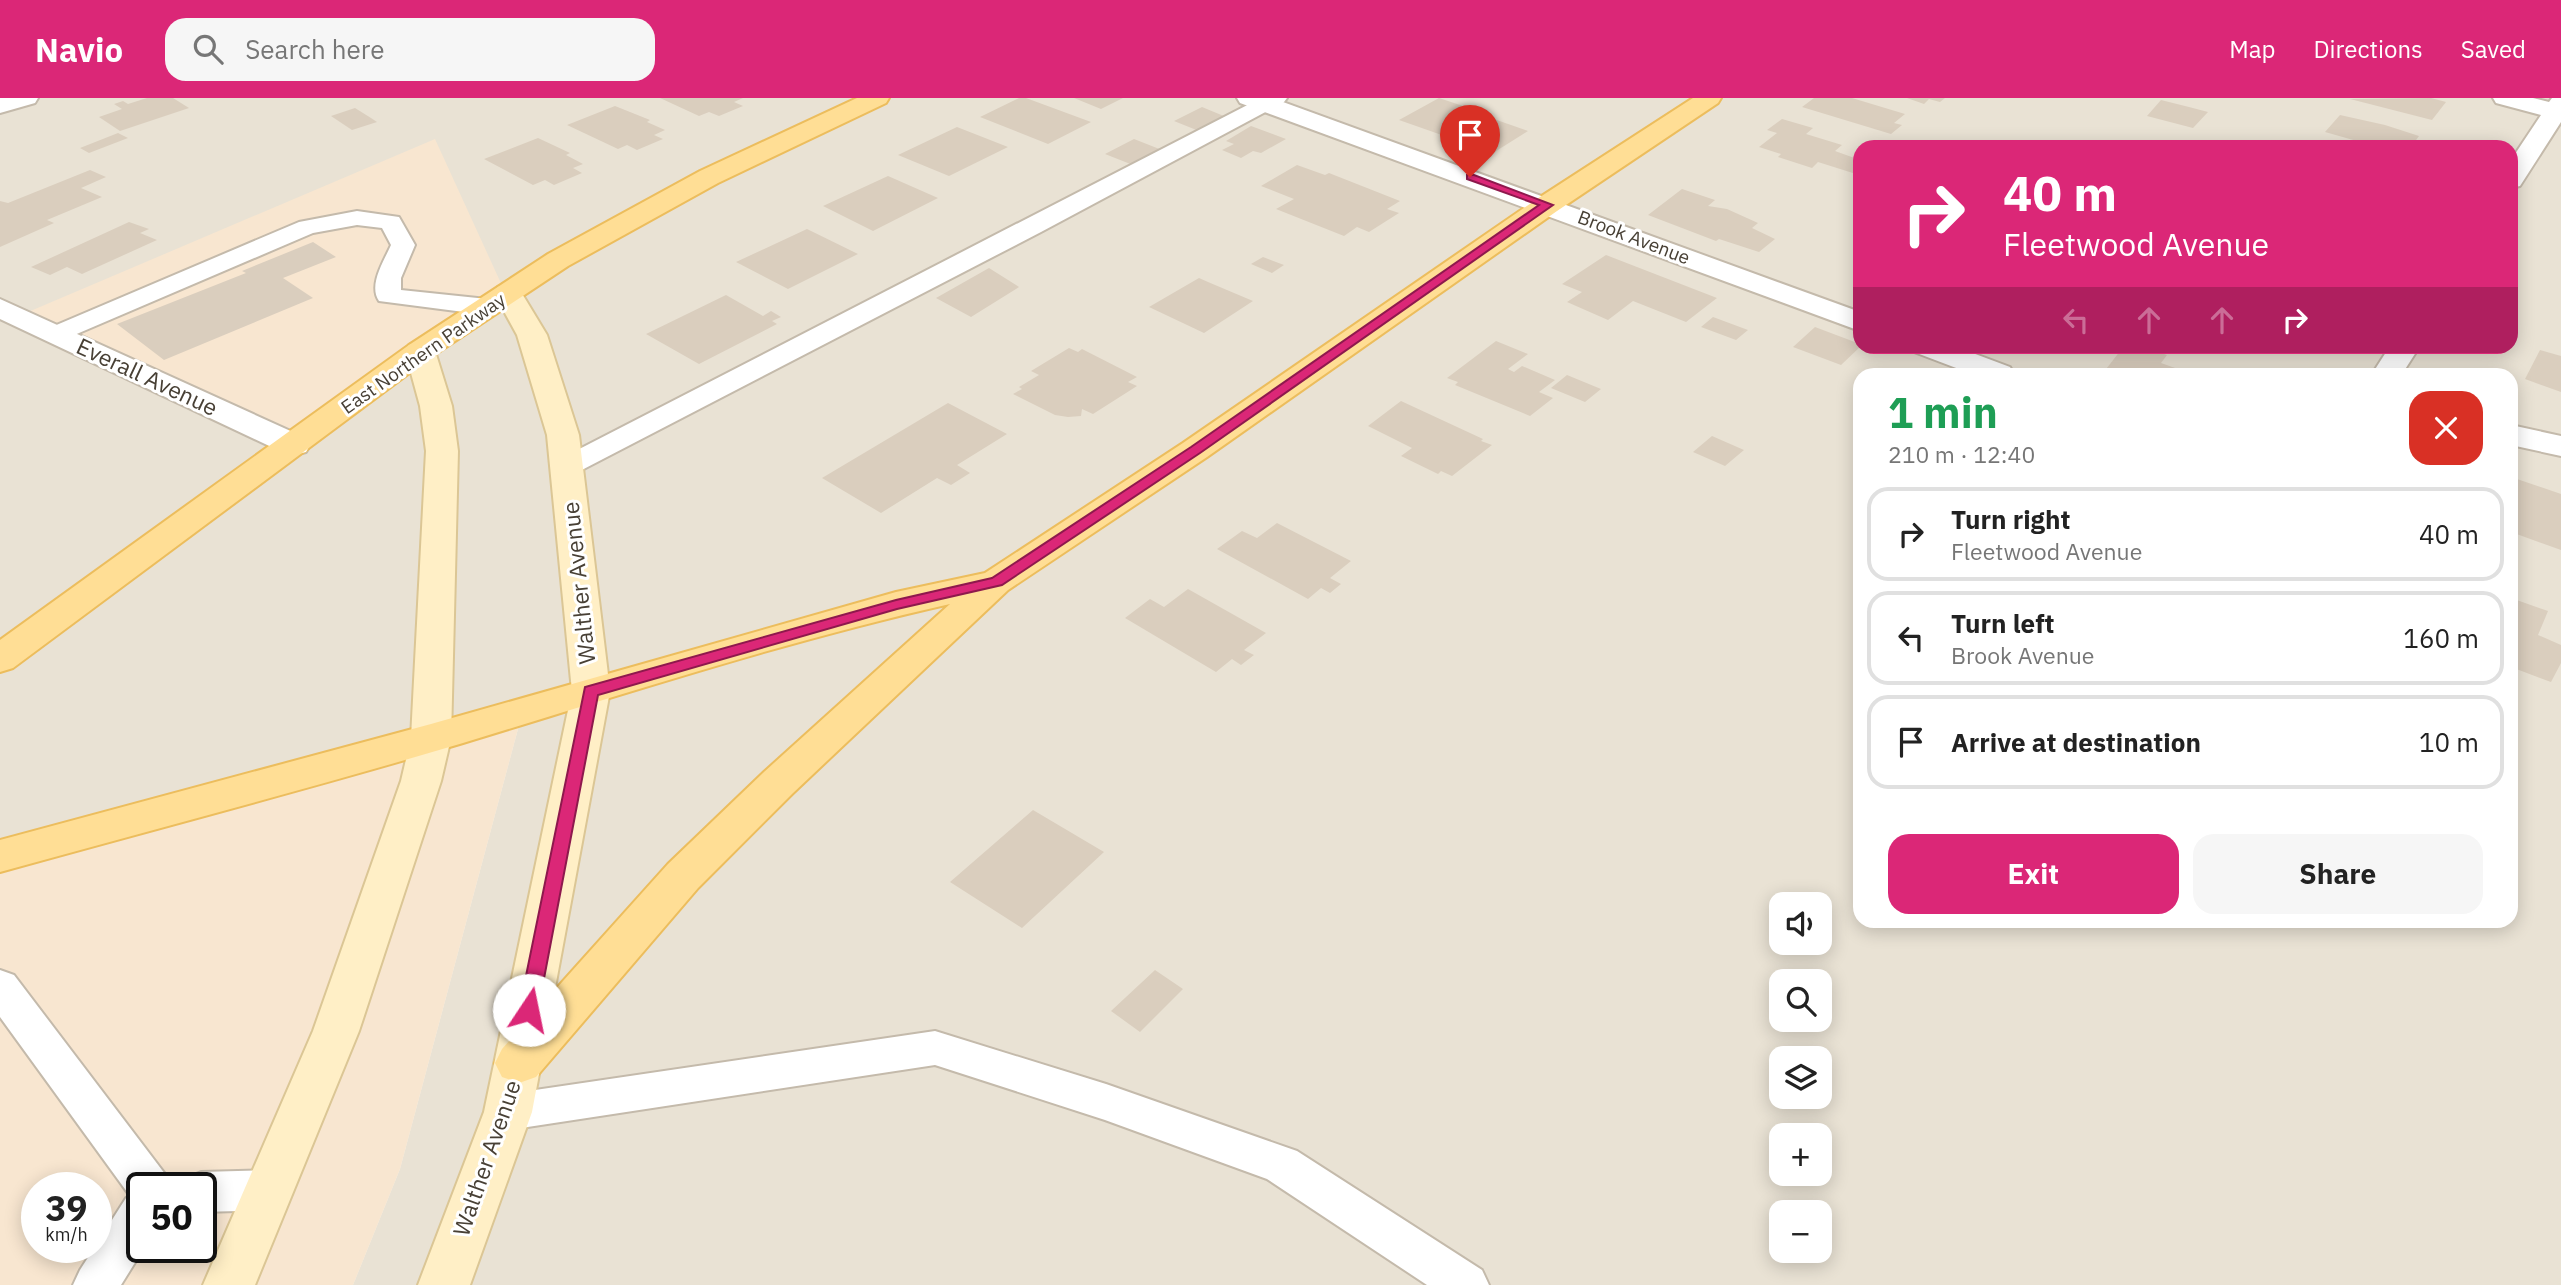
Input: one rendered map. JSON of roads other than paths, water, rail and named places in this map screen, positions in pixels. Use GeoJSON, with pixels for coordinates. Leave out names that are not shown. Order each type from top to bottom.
{"type":"FeatureCollection","features":[{"type":"Feature","properties":{"kind":"main road","name":"East Northern Parkway"},"geometry":{"type":"LineString","coordinates":[[4,653],[420,351],[558,260],[709,177],[877,98]]}},
{"type":"Feature","properties":{"kind":"main road"},"geometry":{"type":"LineString","coordinates":[[519,1063],[683,876],[778,783],[996,582],[1195,450],[1547,205],[1709,98]]}},
{"type":"Feature","properties":{"kind":"main road","name":"Walther Avenue"},"geometry":{"type":"LineString","coordinates":[[444,1285],[508,1112],[591,691],[563,435],[533,335],[498,300]]}},
{"type":"Feature","properties":{"kind":"main road"},"geometry":{"type":"LineString","coordinates":[[229,1285],[336,1031],[406,828],[431,738],[442,451],[436,406],[420,351]]}},
{"type":"Feature","properties":{"kind":"main road"},"geometry":{"type":"LineString","coordinates":[[0,856],[431,738],[896,604],[996,582]]}},
{"type":"Feature","properties":{"kind":"street"},"geometry":{"type":"LineString","coordinates":[[0,106],[26,98]]}},
{"type":"Feature","properties":{"kind":"street"},"geometry":{"type":"LineString","coordinates":[[2505,98],[2559,109],[2518,170]]}},
{"type":"Feature","properties":{"kind":"street","name":"Brook Avenue"},"geometry":{"type":"LineString","coordinates":[[1264,100],[1853,319]]}},
{"type":"Feature","properties":{"kind":"street","name":"Everall Avenue"},"geometry":{"type":"LineString","coordinates":[[0,307],[294,445]]}},
{"type":"Feature","properties":{"kind":"street"},"geometry":{"type":"LineString","coordinates":[[1946,354],[1983,368]]}},
{"type":"Feature","properties":{"kind":"street"},"geometry":{"type":"LineString","coordinates":[[2518,437],[2561,446]]}},
{"type":"Feature","properties":{"kind":"lane"},"geometry":{"type":"LineString","coordinates":[[566,467],[1033,227],[1264,100]]}},
{"type":"Feature","properties":{"kind":"lane"},"geometry":{"type":"LineString","coordinates":[[56,334],[307,227],[357,218],[391,222],[403,245],[389,278],[388,296],[498,300]]}},
{"type":"Feature","properties":{"kind":"lane"},"geometry":{"type":"LineString","coordinates":[[0,986],[138,1172]]}},
{"type":"Feature","properties":{"kind":"lane"},"geometry":{"type":"LineString","coordinates":[[508,1112],[935,1048],[1106,1102],[1282,1165],[1466,1285]]}},
{"type":"Feature","properties":{"kind":"lane"},"geometry":{"type":"LineString","coordinates":[[217,1192],[270,1190]]}},
{"type":"Feature","properties":{"kind":"lane"},"geometry":{"type":"LineString","coordinates":[[96,1285],[126,1237]]}}]}
